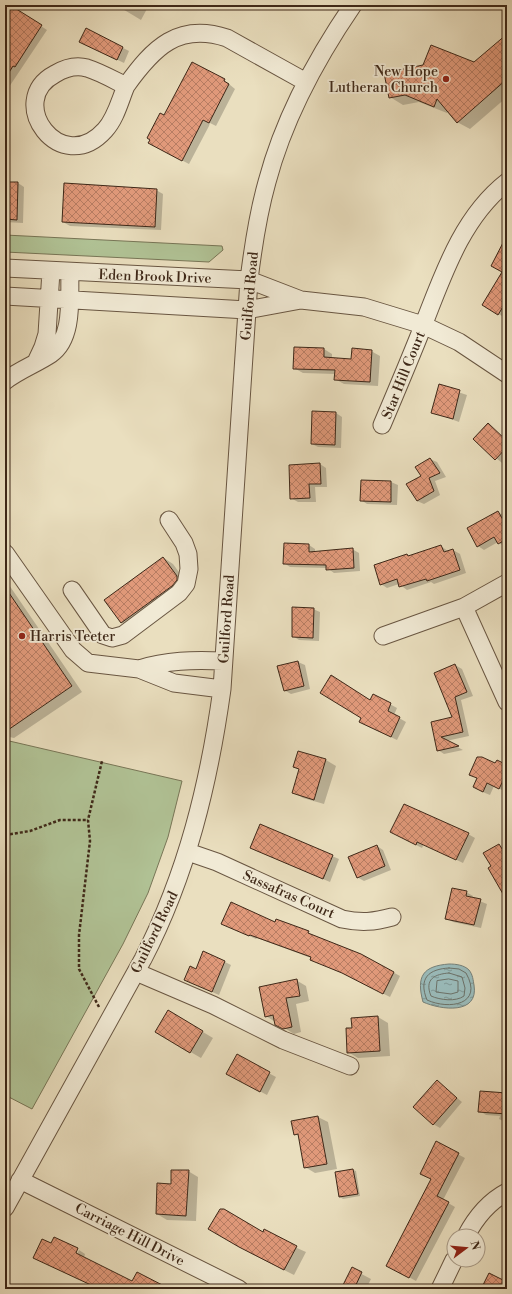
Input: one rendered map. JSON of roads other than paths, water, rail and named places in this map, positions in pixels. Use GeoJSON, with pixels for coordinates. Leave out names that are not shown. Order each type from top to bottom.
{"type":"FeatureCollection","features":[{"type":"Feature","properties":{"kind":"street","name":"Guilford Road"},"geometry":{"type":"LineString","coordinates":[[5,1208],[161,925],[188,852],[216,735],[222,689],[249,280],[256,230],[267,181],[282,137],[306,82],[332,35],[353,5]]}},
{"type":"Feature","properties":{"kind":"street"},"geometry":{"type":"LineString","coordinates":[[126,86],[87,68],[72,67],[61,70],[50,76],[41,86],[36,99],[36,112],[39,124],[47,135],[58,143],[70,146],[89,142],[106,129],[126,86],[143,61],[157,48],[171,40],[198,33],[214,34],[227,38],[306,82]]}},
{"type":"Feature","properties":{"kind":"street","name":"Star Hill Court"},"geometry":{"type":"LineString","coordinates":[[382,425],[433,298],[465,232],[485,204],[507,182]]}},
{"type":"Feature","properties":{"kind":"street","name":"Eden Brook Drive"},"geometry":{"type":"LineString","coordinates":[[5,268],[70,273],[249,280],[301,300],[364,307],[423,325],[459,342],[507,374]]}},
{"type":"Feature","properties":{"kind":"street"},"geometry":{"type":"LineString","coordinates":[[36,362],[47,334],[51,271]]}},
{"type":"Feature","properties":{"kind":"street"},"geometry":{"type":"LineString","coordinates":[[5,381],[60,347],[68,321],[70,273]]}},
{"type":"Feature","properties":{"kind":"street","name":"Eden Brook Drive"},"geometry":{"type":"LineString","coordinates":[[5,296],[247,310],[301,300]]}},
{"type":"Feature","properties":{"kind":"street"},"geometry":{"type":"LineString","coordinates":[[72,590],[103,635],[112,638],[124,635],[179,593],[186,584],[189,569],[188,554],[184,543],[169,520]]}},
{"type":"Feature","properties":{"kind":"street"},"geometry":{"type":"LineString","coordinates":[[5,553],[44,610],[80,658],[88,663],[139,669],[174,683],[222,689]]}},
{"type":"Feature","properties":{"kind":"street"},"geometry":{"type":"LineString","coordinates":[[383,636],[464,607],[507,583]]}},
{"type":"Feature","properties":{"kind":"street"},"geometry":{"type":"LineString","coordinates":[[464,607],[507,702]]}},
{"type":"Feature","properties":{"kind":"street"},"geometry":{"type":"LineString","coordinates":[[139,669],[157,663],[178,660],[223,661]]}},
{"type":"Feature","properties":{"kind":"street","name":"Sassafras Court"},"geometry":{"type":"LineString","coordinates":[[188,852],[217,862],[342,919],[358,922],[372,922],[392,917]]}},
{"type":"Feature","properties":{"kind":"street"},"geometry":{"type":"LineString","coordinates":[[136,972],[213,1006],[283,1040],[350,1066]]}},
{"type":"Feature","properties":{"kind":"street","name":"Carriage Hill Drive"},"geometry":{"type":"LineString","coordinates":[[20,1180],[239,1289]]}},
{"type":"Feature","properties":{"kind":"street"},"geometry":{"type":"LineString","coordinates":[[471,1228],[482,1211],[495,1199],[507,1192]]}},
{"type":"Feature","properties":{"kind":"street"},"geometry":{"type":"LineString","coordinates":[[440,1289],[450,1268]]}},
{"type":"Feature","properties":{"kind":"water"},"geometry":{"type":"Polygon","coordinates":[[[449,964],[462,966],[469,970],[473,978],[474,985],[474,995],[471,1001],[465,1006],[457,1008],[439,1007],[423,1002],[420,985],[424,974],[433,967],[449,964]]]}},
{"type":"Feature","properties":{"kind":"place","name":"New Hope Lutheran Church"},"geometry":{"type":"Point","coordinates":[446,79]}},
{"type":"Feature","properties":{"kind":"place","name":"Harris Teeter"},"geometry":{"type":"Point","coordinates":[22,636]}}]}
